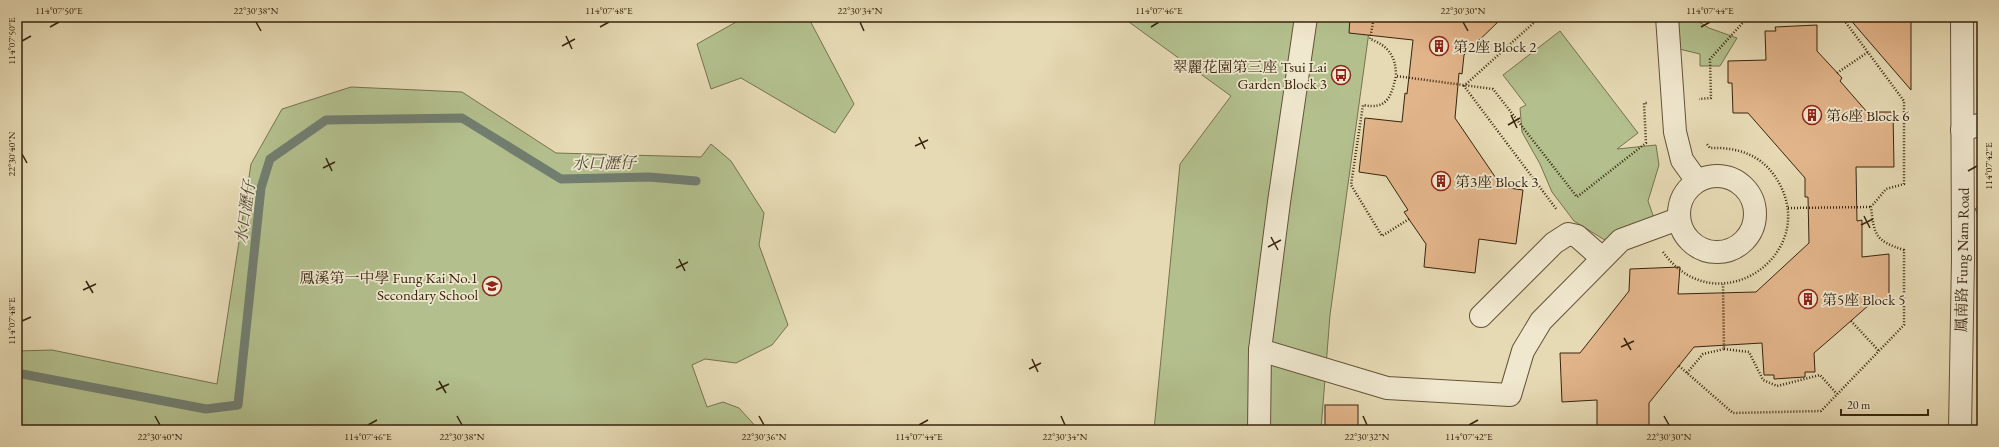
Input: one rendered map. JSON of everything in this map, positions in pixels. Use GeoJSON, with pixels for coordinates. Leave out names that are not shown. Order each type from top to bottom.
{"type":"FeatureCollection","features":[{"type":"Feature","properties":{"kind":"street"},"geometry":{"type":"LineString","coordinates":[[1259,430],[1260,350],[1279,202],[1306,17]]}},
{"type":"Feature","properties":{"kind":"street"},"geometry":{"type":"LineString","coordinates":[[1666,17],[1675,132],[1682,160],[1697,181]]}},
{"type":"Feature","properties":{"kind":"street","name":"鳳南路 Fung Nam Road"},"geometry":{"type":"LineString","coordinates":[[1960,430],[1963,259],[1972,127],[1962,17]]}},
{"type":"Feature","properties":{"kind":"street"},"geometry":{"type":"LineString","coordinates":[[1709,176],[1722,176],[1735,180],[1746,188],[1756,212],[1754,226],[1748,237],[1738,247],[1726,252],[1713,253],[1701,250],[1690,242],[1682,231],[1678,219],[1682,197],[1688,188],[1697,181],[1709,176]]}},
{"type":"Feature","properties":{"kind":"street"},"geometry":{"type":"LineString","coordinates":[[1260,350],[1388,388],[1510,395],[1523,351],[1541,321],[1621,240],[1678,219]]}},
{"type":"Feature","properties":{"kind":"street"},"geometry":{"type":"LineString","coordinates":[[1481,316],[1554,243],[1568,234],[1577,236],[1602,258]]}},
{"type":"Feature","properties":{"kind":"path"},"geometry":{"type":"LineString","coordinates":[[1374,17],[1370,39],[1390,50],[1396,64],[1396,76]]}},
{"type":"Feature","properties":{"kind":"path"},"geometry":{"type":"LineString","coordinates":[[1540,17],[1464,86],[1577,236]]}},
{"type":"Feature","properties":{"kind":"path"},"geometry":{"type":"LineString","coordinates":[[1719,17],[1747,18]]}},
{"type":"Feature","properties":{"kind":"path"},"geometry":{"type":"LineString","coordinates":[[1837,73],[1868,52]]}},
{"type":"Feature","properties":{"kind":"path"},"geometry":{"type":"LineString","coordinates":[[1653,227],[1659,246],[1671,263],[1690,277],[1713,284],[1735,283],[1754,275],[1768,265],[1778,252],[1787,232],[1788,208],[1782,186],[1769,168],[1760,161],[1738,150],[1710,148],[1703,139]]}},
{"type":"Feature","properties":{"kind":"path"},"geometry":{"type":"LineString","coordinates":[[1788,208],[1871,207]]}},
{"type":"Feature","properties":{"kind":"path"},"geometry":{"type":"LineString","coordinates":[[1723,284],[1724,349]]}},
{"type":"Feature","properties":{"kind":"path"},"geometry":{"type":"LineString","coordinates":[[1851,321],[1879,351]]}},
{"type":"Feature","properties":{"kind":"path"},"geometry":{"type":"LineString","coordinates":[[1687,373],[1703,354],[1724,349],[1749,352],[1763,380],[1777,386],[1820,375],[1837,394]]}},
{"type":"Feature","properties":{"kind":"green space"},"geometry":{"type":"Polygon","coordinates":[[[745,17],[808,17],[854,104],[835,133],[741,78],[711,89],[697,44],[745,17]]]}},
{"type":"Feature","properties":{"kind":"green space"},"geometry":{"type":"Polygon","coordinates":[[[1122,17],[1371,17],[1330,315],[1321,430],[1154,430],[1180,164],[1231,96],[1122,17]]]}},
{"type":"Feature","properties":{"kind":"green space"},"geometry":{"type":"Polygon","coordinates":[[[1674,17],[1691,17],[1709,28],[1737,38],[1720,66],[1700,66],[1700,54],[1679,49],[1674,17]]]}},
{"type":"Feature","properties":{"kind":"green space"},"geometry":{"type":"Polygon","coordinates":[[[1560,31],[1638,133],[1617,149],[1656,145],[1659,165],[1648,201],[1655,221],[1608,242],[1574,221],[1552,192],[1540,164],[1522,132],[1520,108],[1526,105],[1503,75],[1560,31]]]}},
{"type":"Feature","properties":{"kind":"green space","name":"鳳溪第一中學 Fung Kai No.1 Secondary School"},"geometry":{"type":"Polygon","coordinates":[[[351,87],[462,92],[556,153],[701,157],[711,144],[731,161],[764,213],[759,245],[788,325],[772,345],[736,363],[705,359],[692,365],[707,407],[723,402],[739,408],[759,430],[17,430],[17,351],[52,350],[217,384],[251,164],[282,109],[351,87]]]}},
{"type":"Feature","properties":{"kind":"green space"},"geometry":{"type":"Polygon","coordinates":[[[1982,202],[1982,223],[1975,209],[1982,202]]]}},
{"type":"Feature","properties":{"kind":"building","name":"第3座 Block 3"},"geometry":{"type":"Polygon","coordinates":[[[1350,17],[1503,17],[1464,55],[1462,74],[1459,73],[1455,118],[1502,187],[1523,190],[1516,244],[1479,239],[1475,273],[1424,267],[1426,244],[1404,212],[1408,210],[1386,176],[1359,172],[1365,118],[1402,122],[1405,93],[1407,94],[1413,40],[1349,33],[1350,17]]]}},
{"type":"Feature","properties":{"kind":"building"},"geometry":{"type":"Polygon","coordinates":[[[1848,17],[1911,17],[1911,90],[1873,46],[1848,17]]]}},
{"type":"Feature","properties":{"kind":"building"},"geometry":{"type":"Polygon","coordinates":[[[1817,25],[1817,51],[1842,78],[1840,81],[1867,112],[1893,112],[1894,167],[1856,167],[1857,221],[1862,220],[1862,257],[1889,254],[1889,304],[1869,305],[1814,353],[1815,372],[1805,372],[1805,377],[1774,379],[1774,375],[1764,375],[1762,343],[1694,347],[1649,403],[1649,430],[1597,430],[1597,400],[1562,402],[1560,353],[1580,353],[1629,291],[1630,269],[1680,267],[1678,294],[1756,292],[1809,243],[1808,197],[1805,197],[1805,178],[1748,113],[1733,113],[1732,83],[1728,83],[1728,61],[1766,60],[1765,31],[1776,31],[1775,27],[1817,25]]]}},
{"type":"Feature","properties":{"kind":"building"},"geometry":{"type":"Polygon","coordinates":[[[1325,405],[1358,405],[1358,430],[1325,430],[1325,405]]]}},
{"type":"Feature","properties":{"kind":"waterway","name":"水口瀝仔"},"geometry":{"type":"LineString","coordinates":[[17,373],[206,409],[238,405],[261,188],[270,159],[326,120],[462,118],[561,179],[649,177],[696,181]]}},
{"type":"Feature","properties":{"kind":"place","name":"第2座 Block 2"},"geometry":{"type":"Point","coordinates":[1439,46]}},
{"type":"Feature","properties":{"kind":"place","name":"翠麗花園第三座 Tsui Lai Garden Block 3"},"geometry":{"type":"Point","coordinates":[1341,75]}},
{"type":"Feature","properties":{"kind":"place","name":"第6座 Block 6"},"geometry":{"type":"Point","coordinates":[1812,115]}},
{"type":"Feature","properties":{"kind":"place","name":"第3座 Block 3"},"geometry":{"type":"Point","coordinates":[1441,181]}},
{"type":"Feature","properties":{"kind":"place","name":"鳳溪第一中學 Fung Kai No.1 Secondary School"},"geometry":{"type":"Point","coordinates":[492,286]}},
{"type":"Feature","properties":{"kind":"place","name":"第5座 Block 5"},"geometry":{"type":"Point","coordinates":[1808,299]}}]}
